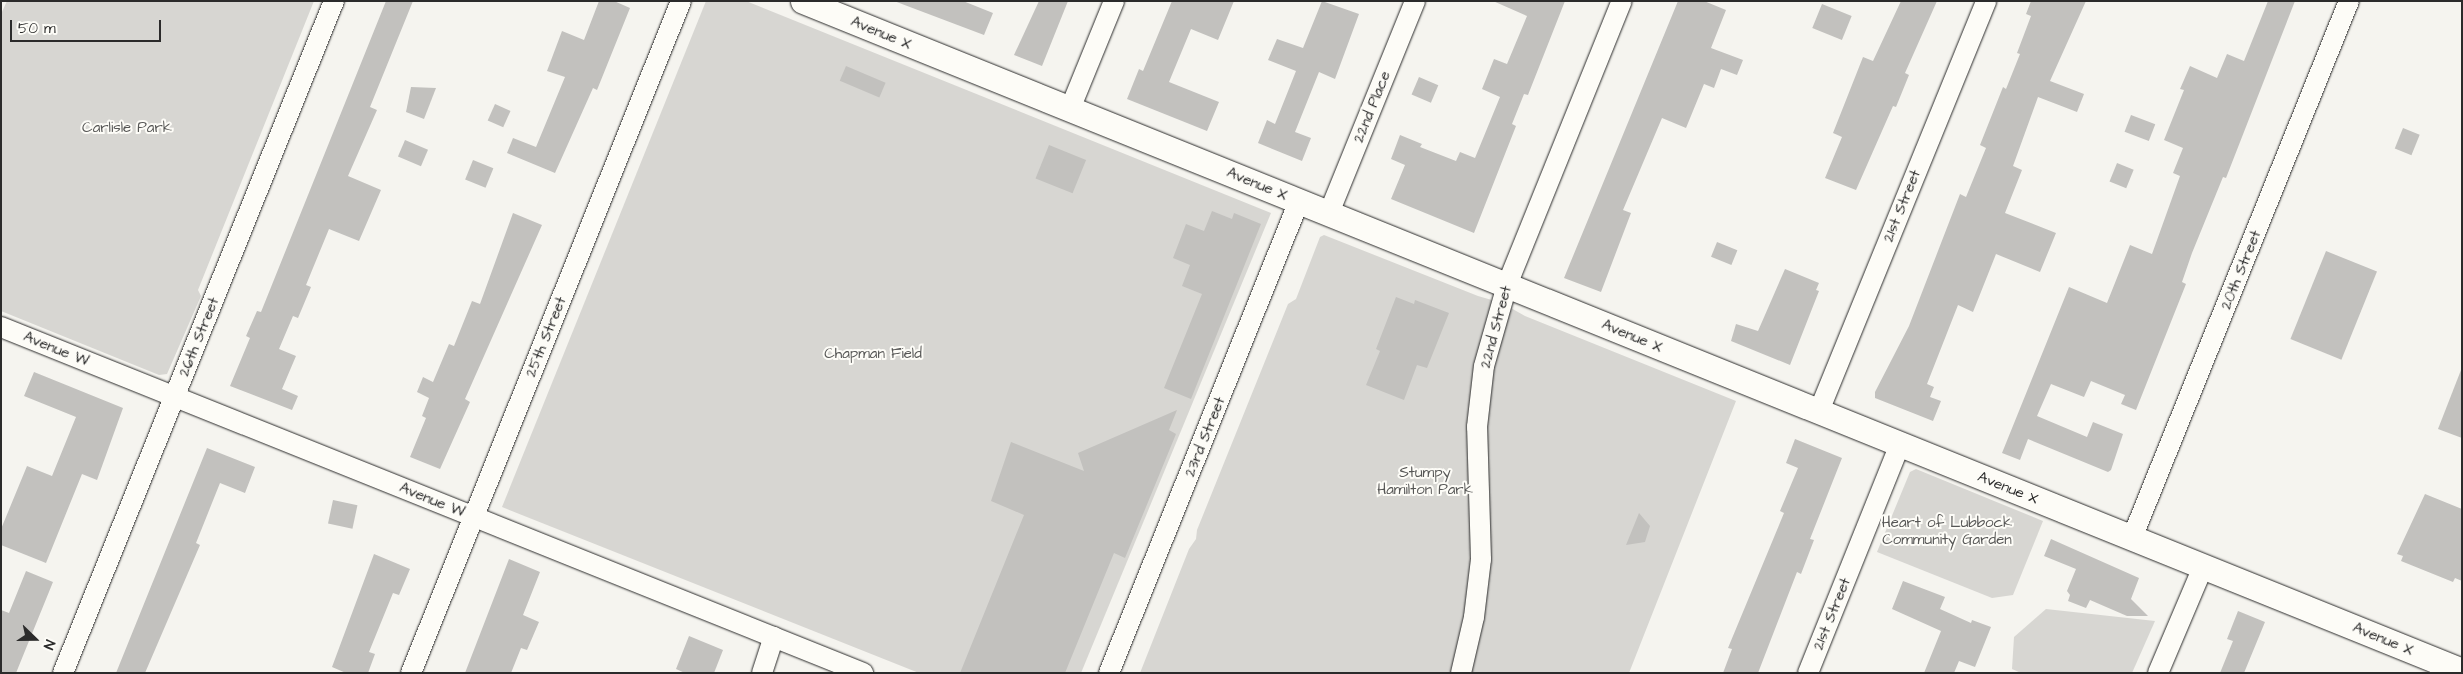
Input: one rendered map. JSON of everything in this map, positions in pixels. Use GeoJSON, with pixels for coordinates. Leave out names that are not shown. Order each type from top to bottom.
{"type":"FeatureCollection","features":[{"type":"Feature","properties":{"kind":"street","name":"26th Street"},"geometry":{"type":"LineString","coordinates":[[63,673],[334,1]]}},
{"type":"Feature","properties":{"kind":"street","name":"25th Street"},"geometry":{"type":"LineString","coordinates":[[411,673],[681,1]]}},
{"type":"Feature","properties":{"kind":"street"},"geometry":{"type":"LineString","coordinates":[[1070,108],[1114,1]]}},
{"type":"Feature","properties":{"kind":"street","name":"22nd Place"},"geometry":{"type":"LineString","coordinates":[[1329,213],[1415,1]]}},
{"type":"Feature","properties":{"kind":"street","name":"22nd Street"},"geometry":{"type":"LineString","coordinates":[[1461,673],[1474,617],[1481,559],[1478,418],[1484,366],[1507,285],[1622,1]]}},
{"type":"Feature","properties":{"kind":"street","name":"21st Street"},"geometry":{"type":"LineString","coordinates":[[1819,411],[1986,1]]}},
{"type":"Feature","properties":{"kind":"street","name":"20th Street"},"geometry":{"type":"LineString","coordinates":[[2132,538],[2349,1]]}},
{"type":"Feature","properties":{"kind":"street","name":"Avenue X"},"geometry":{"type":"LineString","coordinates":[[806,2],[2462,671]]}},
{"type":"Feature","properties":{"kind":"street","name":"23rd Street"},"geometry":{"type":"LineString","coordinates":[[1110,673],[1299,201]]}},
{"type":"Feature","properties":{"kind":"street","name":"Avenue W"},"geometry":{"type":"LineString","coordinates":[[1,327],[863,673]]}},
{"type":"Feature","properties":{"kind":"street","name":"21st Street"},"geometry":{"type":"LineString","coordinates":[[1808,673],[1900,444]]}},
{"type":"Feature","properties":{"kind":"street"},"geometry":{"type":"LineString","coordinates":[[2158,673],[2203,566]]}},
{"type":"Feature","properties":{"kind":"street"},"geometry":{"type":"LineString","coordinates":[[762,673],[774,637]]}},
{"type":"Feature","properties":{"kind":"green space","name":"Carlisle Park"},"geometry":{"type":"Polygon","coordinates":[[[7,1],[314,1],[198,290],[201,296],[167,374],[159,375],[1,311],[1,14],[7,1]]]}},
{"type":"Feature","properties":{"kind":"green space","name":"Chapman Field"},"geometry":{"type":"Polygon","coordinates":[[[706,1],[746,1],[1271,213],[1081,673],[919,673],[502,507],[706,1]]]}},
{"type":"Feature","properties":{"kind":"green space","name":"Stumpy Hamilton Park"},"geometry":{"type":"Polygon","coordinates":[[[1324,235],[1478,296],[1502,303],[1525,316],[1736,401],[1629,673],[1140,673],[1189,549],[1196,539],[1197,530],[1288,304],[1296,299],[1320,237],[1324,235]]]}},
{"type":"Feature","properties":{"kind":"green space","name":"Heart of Lubbock Community Garden"},"geometry":{"type":"Polygon","coordinates":[[[1916,469],[2043,521],[2013,595],[1992,598],[1877,552],[1910,472],[1916,469]]]}},
{"type":"Feature","properties":{"kind":"green space"},"geometry":{"type":"Polygon","coordinates":[[[2046,609],[2155,621],[2132,673],[2021,673],[2012,669],[2014,637],[2046,609]]]}},
{"type":"Feature","properties":{"kind":"building"},"geometry":{"type":"Polygon","coordinates":[[[386,1],[413,1],[370,107],[377,110],[348,176],[381,190],[359,241],[329,229],[306,285],[311,287],[298,318],[293,316],[279,349],[296,356],[282,389],[298,396],[292,410],[230,386],[250,338],[246,336],[257,311],[261,312],[386,1]]]}},
{"type":"Feature","properties":{"kind":"building"},"geometry":{"type":"Polygon","coordinates":[[[599,1],[614,1],[630,8],[597,90],[593,88],[555,173],[507,153],[513,138],[536,147],[565,77],[547,71],[562,31],[584,40],[599,1]]]}},
{"type":"Feature","properties":{"kind":"building"},"geometry":{"type":"Polygon","coordinates":[[[894,1],[963,1],[993,13],[984,35],[894,1]]]}},
{"type":"Feature","properties":{"kind":"building"},"geometry":{"type":"Polygon","coordinates":[[[1039,1],[1068,1],[1042,66],[1014,55],[1039,1]]]}},
{"type":"Feature","properties":{"kind":"building"},"geometry":{"type":"Polygon","coordinates":[[[1172,1],[1234,1],[1218,40],[1191,29],[1169,82],[1219,102],[1207,131],[1127,99],[1139,69],[1143,71],[1172,1]]]}},
{"type":"Feature","properties":{"kind":"building"},"geometry":{"type":"Polygon","coordinates":[[[1322,1],[1359,14],[1335,79],[1319,72],[1295,132],[1311,138],[1302,161],[1258,143],[1267,120],[1275,124],[1296,71],[1268,60],[1277,39],[1303,48],[1322,1]]]}},
{"type":"Feature","properties":{"kind":"building"},"geometry":{"type":"Polygon","coordinates":[[[1493,1],[1565,1],[1528,95],[1524,94],[1512,124],[1516,126],[1474,233],[1391,199],[1405,165],[1391,159],[1400,135],[1422,144],[1420,147],[1456,161],[1460,152],[1475,158],[1500,97],[1482,89],[1494,59],[1507,64],[1527,16],[1493,1]]]}},
{"type":"Feature","properties":{"kind":"building"},"geometry":{"type":"Polygon","coordinates":[[[1678,1],[1704,1],[1726,10],[1711,48],[1743,60],[1737,75],[1721,69],[1714,88],[1704,84],[1686,128],[1662,118],[1623,210],[1631,213],[1601,292],[1564,278],[1678,1]]]}},
{"type":"Feature","properties":{"kind":"building"},"geometry":{"type":"Polygon","coordinates":[[[1901,1],[1937,1],[1905,73],[1909,75],[1896,107],[1893,106],[1856,190],[1825,178],[1842,137],[1833,133],[1863,57],[1873,61],[1901,1]]]}},
{"type":"Feature","properties":{"kind":"building"},"geometry":{"type":"Polygon","coordinates":[[[2031,1],[2086,1],[2050,81],[2084,94],[2077,112],[2038,97],[2013,166],[2022,170],[2005,213],[2056,233],[2040,272],[1996,254],[1973,312],[1958,305],[1927,384],[1934,387],[1930,397],[1941,401],[1933,421],[1875,398],[1875,392],[1909,326],[1960,194],[1966,197],[1986,148],[1980,145],[2003,87],[2006,89],[2020,54],[2017,53],[2031,16],[2026,14],[2031,1]]]}},
{"type":"Feature","properties":{"kind":"building"},"geometry":{"type":"Polygon","coordinates":[[[2268,1],[2295,1],[2226,178],[2223,177],[2192,253],[2182,282],[2186,284],[2136,410],[2121,404],[2125,395],[2091,381],[2084,397],[2051,384],[2037,416],[2087,437],[2093,422],[2123,434],[2111,470],[2108,472],[2028,439],[2020,460],[2002,453],[2069,287],[2107,303],[2130,245],[2152,254],[2180,176],[2173,173],[2183,148],[2164,140],[2184,90],[2180,89],[2190,66],[2217,78],[2227,54],[2244,61],[2268,1]]]}},
{"type":"Feature","properties":{"kind":"building"},"geometry":{"type":"Polygon","coordinates":[[[1822,4],[1852,16],[1842,40],[1812,28],[1822,4]]]}},
{"type":"Feature","properties":{"kind":"building"},"geometry":{"type":"Polygon","coordinates":[[[846,66],[886,83],[879,98],[840,81],[846,66]]]}},
{"type":"Feature","properties":{"kind":"building"},"geometry":{"type":"Polygon","coordinates":[[[1419,77],[1438,85],[1431,103],[1412,94],[1419,77]]]}},
{"type":"Feature","properties":{"kind":"building"},"geometry":{"type":"Polygon","coordinates":[[[411,87],[436,88],[424,119],[406,112],[411,87]]]}},
{"type":"Feature","properties":{"kind":"building"},"geometry":{"type":"Polygon","coordinates":[[[495,104],[511,111],[503,127],[488,120],[495,104]]]}},
{"type":"Feature","properties":{"kind":"building"},"geometry":{"type":"Polygon","coordinates":[[[2131,115],[2155,124],[2149,141],[2125,132],[2131,115]]]}},
{"type":"Feature","properties":{"kind":"building"},"geometry":{"type":"Polygon","coordinates":[[[2403,128],[2420,135],[2411,155],[2395,148],[2403,128]]]}},
{"type":"Feature","properties":{"kind":"building"},"geometry":{"type":"Polygon","coordinates":[[[405,140],[428,150],[421,166],[398,157],[405,140]]]}},
{"type":"Feature","properties":{"kind":"building"},"geometry":{"type":"Polygon","coordinates":[[[1049,145],[1086,160],[1073,193],[1036,178],[1049,145]]]}},
{"type":"Feature","properties":{"kind":"building"},"geometry":{"type":"Polygon","coordinates":[[[473,160],[493,168],[486,188],[465,179],[473,160]]]}},
{"type":"Feature","properties":{"kind":"building"},"geometry":{"type":"Polygon","coordinates":[[[2117,163],[2134,170],[2126,188],[2110,182],[2117,163]]]}},
{"type":"Feature","properties":{"kind":"building"},"geometry":{"type":"Polygon","coordinates":[[[1212,211],[1232,219],[1234,213],[1261,224],[1191,399],[1164,388],[1202,294],[1182,286],[1190,265],[1173,258],[1186,224],[1204,231],[1212,211]]]}},
{"type":"Feature","properties":{"kind":"building"},"geometry":{"type":"Polygon","coordinates":[[[513,213],[542,225],[465,399],[470,402],[440,469],[410,457],[426,418],[422,416],[429,398],[417,392],[423,377],[433,382],[449,344],[454,346],[472,301],[480,304],[513,213]]]}},
{"type":"Feature","properties":{"kind":"building"},"geometry":{"type":"Polygon","coordinates":[[[1717,242],[1737,250],[1731,265],[1711,257],[1717,242]]]}},
{"type":"Feature","properties":{"kind":"building"},"geometry":{"type":"Polygon","coordinates":[[[2326,251],[2377,272],[2341,360],[2290,339],[2326,251]]]}},
{"type":"Feature","properties":{"kind":"building"},"geometry":{"type":"Polygon","coordinates":[[[1785,269],[1819,283],[1816,290],[1819,291],[1790,365],[1731,341],[1736,324],[1758,331],[1785,269]]]}},
{"type":"Feature","properties":{"kind":"building"},"geometry":{"type":"Polygon","coordinates":[[[1396,297],[1414,304],[1415,300],[1449,313],[1427,368],[1417,365],[1404,400],[1366,385],[1380,351],[1376,349],[1396,297]]]}},
{"type":"Feature","properties":{"kind":"building"},"geometry":{"type":"Polygon","coordinates":[[[2462,370],[2462,438],[2438,429],[2462,370]]]}},
{"type":"Feature","properties":{"kind":"building"},"geometry":{"type":"Polygon","coordinates":[[[34,372],[123,408],[97,480],[82,474],[46,563],[1,545],[1,529],[27,466],[52,476],[76,417],[24,396],[34,372]]]}},
{"type":"Feature","properties":{"kind":"building"},"geometry":{"type":"Polygon","coordinates":[[[1177,410],[1169,430],[1176,434],[1125,558],[1114,553],[1065,673],[960,673],[1024,515],[991,501],[1011,442],[1084,471],[1078,453],[1177,410]]]}},
{"type":"Feature","properties":{"kind":"building"},"geometry":{"type":"Polygon","coordinates":[[[1795,439],[1842,458],[1810,539],[1814,540],[1801,574],[1797,572],[1758,673],[1723,673],[1732,649],[1728,648],[1784,513],[1780,511],[1798,468],[1786,463],[1795,439]]]}},
{"type":"Feature","properties":{"kind":"building"},"geometry":{"type":"Polygon","coordinates":[[[207,448],[255,467],[245,493],[220,483],[196,543],[200,545],[145,673],[116,673],[207,448]]]}},
{"type":"Feature","properties":{"kind":"building"},"geometry":{"type":"Polygon","coordinates":[[[2425,494],[2462,509],[2462,581],[2455,578],[2453,582],[2401,561],[2403,556],[2397,554],[2425,494]]]}},
{"type":"Feature","properties":{"kind":"building"},"geometry":{"type":"Polygon","coordinates":[[[333,500],[357,505],[352,529],[328,523],[333,500]]]}},
{"type":"Feature","properties":{"kind":"building"},"geometry":{"type":"Polygon","coordinates":[[[1639,513],[1650,526],[1645,542],[1626,545],[1639,513]]]}},
{"type":"Feature","properties":{"kind":"building"},"geometry":{"type":"Polygon","coordinates":[[[2051,539],[2139,578],[2131,599],[2148,616],[2127,616],[2090,600],[2086,608],[2068,601],[2070,595],[2067,591],[2076,569],[2044,556],[2051,539]]]}},
{"type":"Feature","properties":{"kind":"building"},"geometry":{"type":"Polygon","coordinates":[[[374,554],[410,569],[399,595],[393,593],[369,652],[375,654],[368,673],[346,673],[332,667],[374,554]]]}},
{"type":"Feature","properties":{"kind":"building"},"geometry":{"type":"Polygon","coordinates":[[[509,559],[540,572],[523,615],[539,622],[527,650],[521,648],[511,673],[465,673],[509,559]]]}},
{"type":"Feature","properties":{"kind":"building"},"geometry":{"type":"Polygon","coordinates":[[[26,571],[53,582],[16,673],[1,673],[1,610],[9,613],[26,571]]]}},
{"type":"Feature","properties":{"kind":"building"},"geometry":{"type":"Polygon","coordinates":[[[1903,581],[1945,597],[1940,609],[1971,623],[1972,620],[1991,627],[1975,667],[1959,661],[1954,673],[1924,673],[1941,631],[1892,609],[1903,581]]]}},
{"type":"Feature","properties":{"kind":"building"},"geometry":{"type":"Polygon","coordinates":[[[2238,611],[2265,622],[2244,673],[2220,673],[2233,641],[2227,639],[2238,611]]]}},
{"type":"Feature","properties":{"kind":"building"},"geometry":{"type":"Polygon","coordinates":[[[689,636],[723,650],[714,673],[685,673],[676,669],[689,636]]]}}]}
